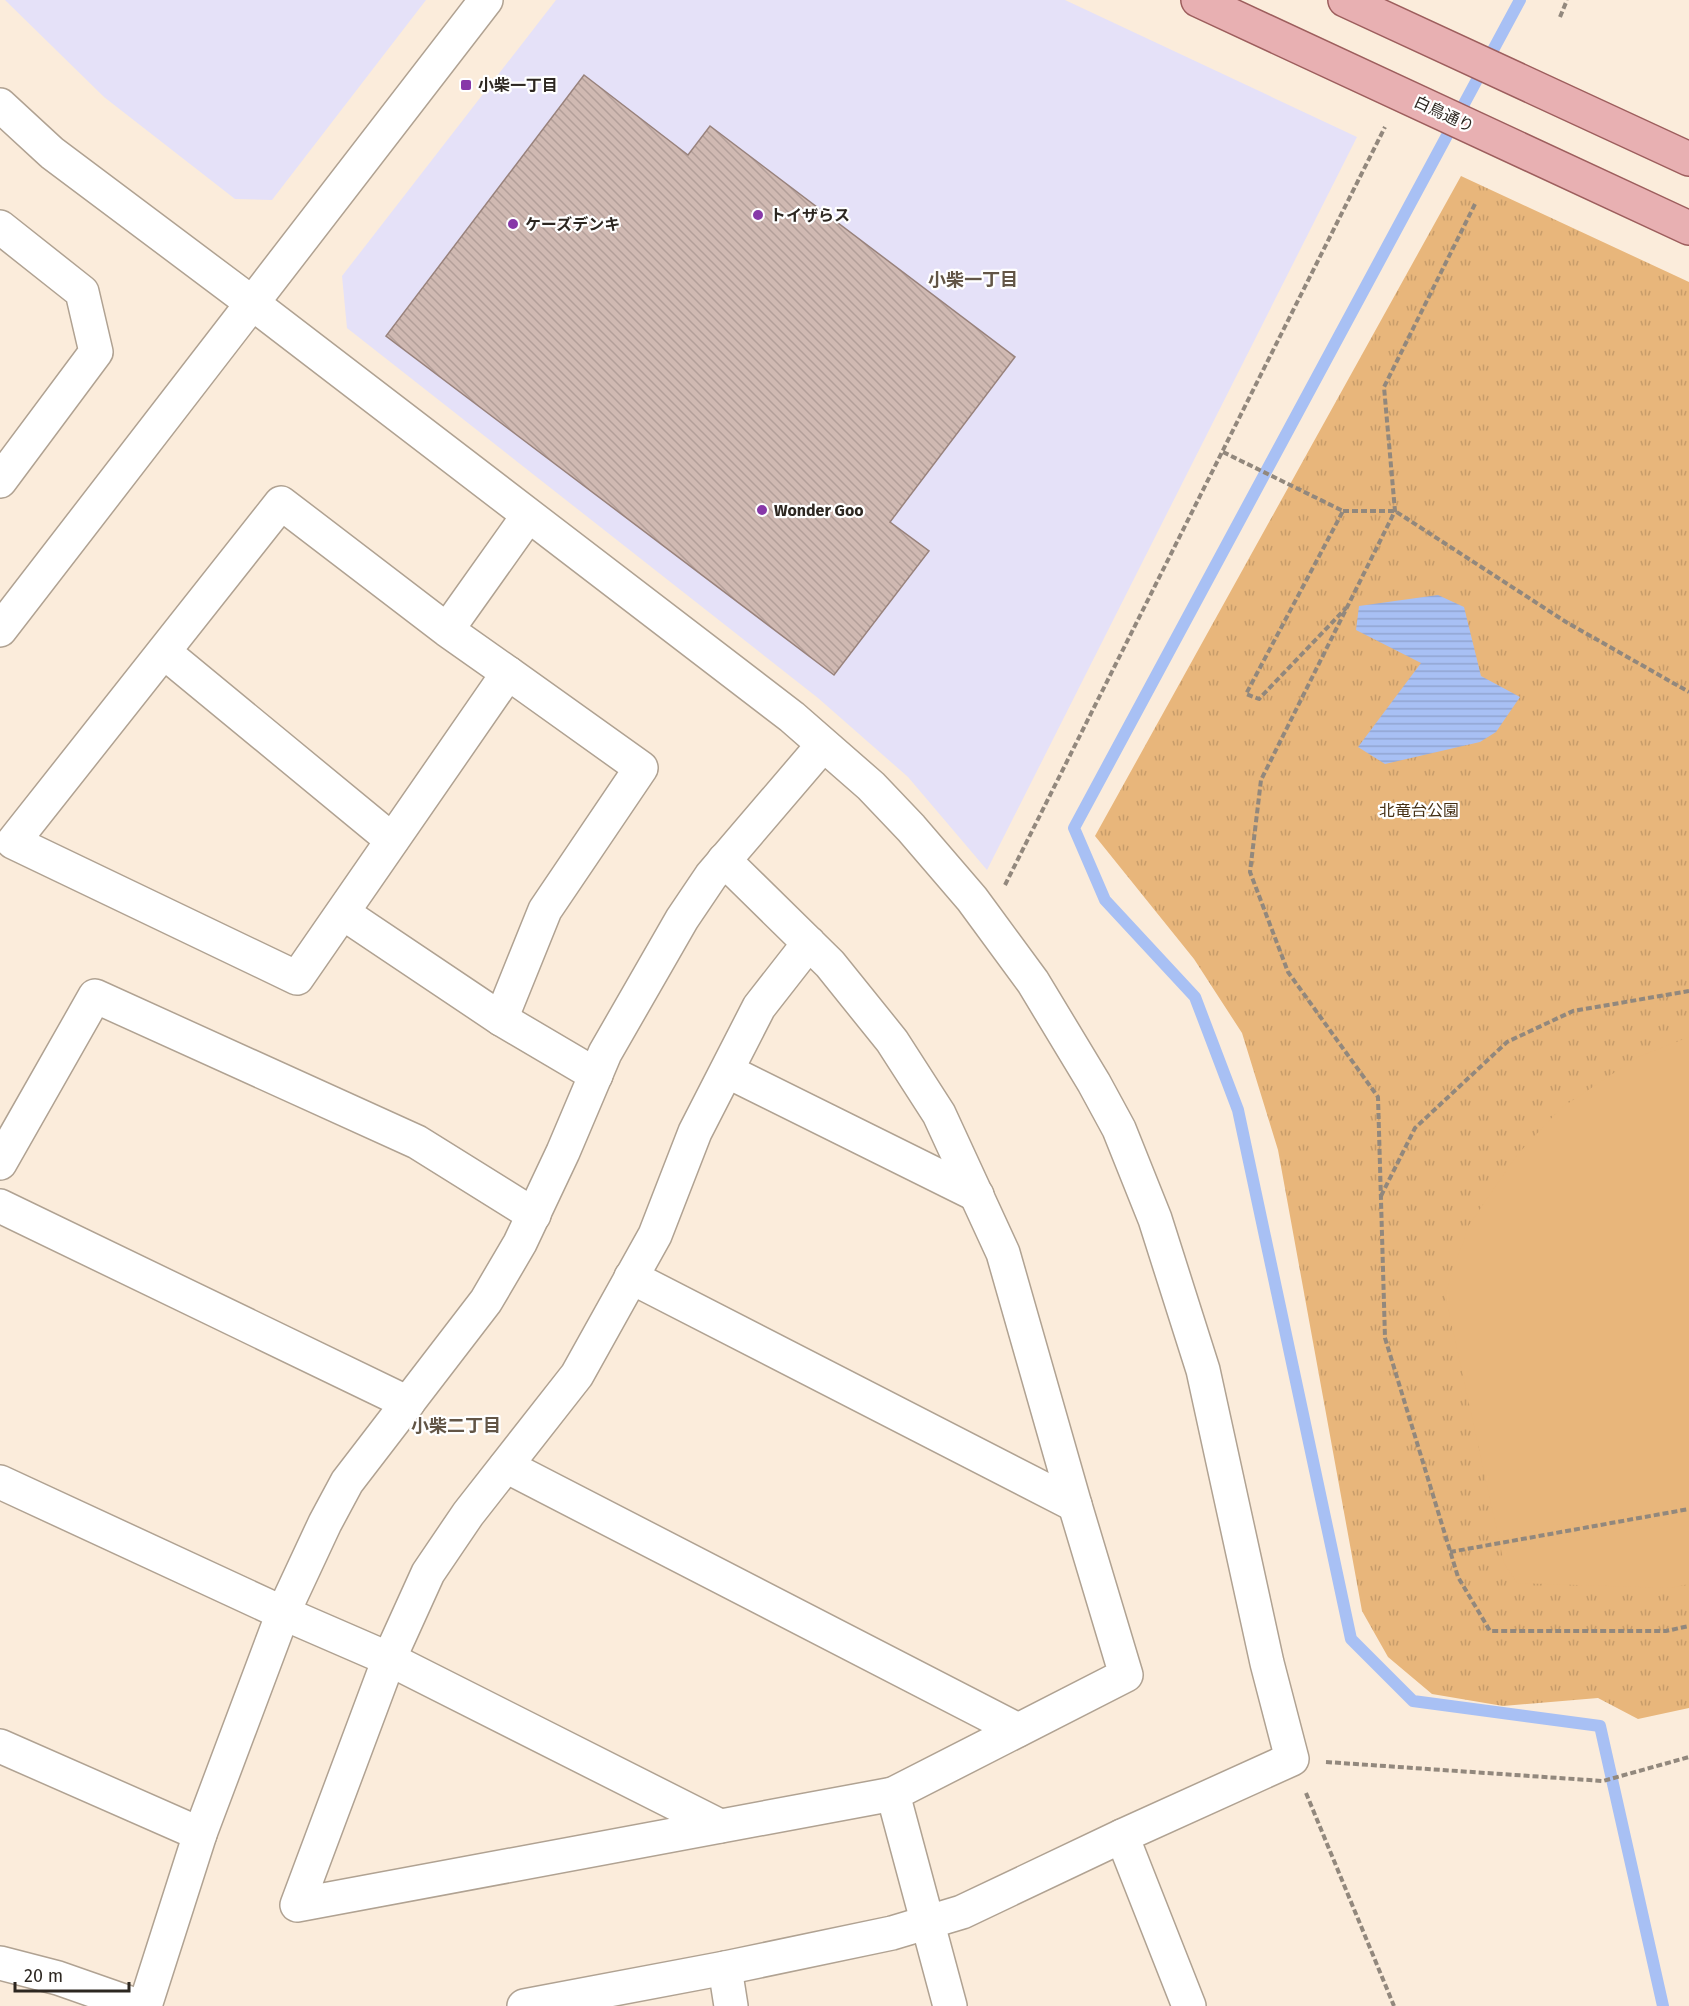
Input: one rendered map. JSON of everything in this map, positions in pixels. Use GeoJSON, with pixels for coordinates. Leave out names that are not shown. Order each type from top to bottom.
{"type":"FeatureCollection","features":[{"type":"Feature","properties":{"kind":"main road","name":"白鳥通り"},"geometry":{"type":"LineString","coordinates":[[1198,0],[1689,228]]}},
{"type":"Feature","properties":{"kind":"main road"},"geometry":{"type":"LineString","coordinates":[[1345,0],[1689,159]]}},
{"type":"Feature","properties":{"kind":"street"},"geometry":{"type":"LineString","coordinates":[[0,630],[486,0]]}},
{"type":"Feature","properties":{"kind":"street"},"geometry":{"type":"LineString","coordinates":[[0,105],[52,153],[252,303],[792,717],[871,786],[911,828],[972,899],[1033,982],[1119,1129],[1155,1219],[1203,1371],[1267,1663],[1293,1759],[1122,1836],[962,1912],[892,1933],[524,2006]]}},
{"type":"Feature","properties":{"kind":"street"},"geometry":{"type":"LineString","coordinates":[[0,227],[82,292],[96,352],[0,481]]}},
{"type":"Feature","properties":{"kind":"street"},"geometry":{"type":"LineString","coordinates":[[501,1019],[546,910],[641,768],[447,630],[281,503],[14,842],[297,978],[507,673]]}},
{"type":"Feature","properties":{"kind":"street"},"geometry":{"type":"LineString","coordinates":[[447,630],[528,516]]}},
{"type":"Feature","properties":{"kind":"street"},"geometry":{"type":"LineString","coordinates":[[164,652],[392,840]]}},
{"type":"Feature","properties":{"kind":"street"},"geometry":{"type":"LineString","coordinates":[[145,2006],[200,1834],[283,1613],[347,1482],[486,1301],[534,1215],[605,1053],[682,919],[711,876],[823,745]]}},
{"type":"Feature","properties":{"kind":"street"},"geometry":{"type":"LineString","coordinates":[[724,860],[830,964],[892,1041],[939,1114],[1004,1253],[1126,1675],[892,1794],[297,1905],[389,1659],[428,1573],[468,1514],[577,1375],[655,1235],[695,1132],[759,1007],[808,943]]}},
{"type":"Feature","properties":{"kind":"street"},"geometry":{"type":"LineString","coordinates":[[343,913],[501,1019],[596,1074]]}},
{"type":"Feature","properties":{"kind":"street"},"geometry":{"type":"LineString","coordinates":[[0,1163],[95,996],[417,1142],[534,1215]]}},
{"type":"Feature","properties":{"kind":"street"},"geometry":{"type":"LineString","coordinates":[[727,1071],[977,1195]]}},
{"type":"Feature","properties":{"kind":"street"},"geometry":{"type":"LineString","coordinates":[[0,1206],[408,1403]]}},
{"type":"Feature","properties":{"kind":"street"},"geometry":{"type":"LineString","coordinates":[[631,1278],[1075,1505]]}},
{"type":"Feature","properties":{"kind":"street"},"geometry":{"type":"LineString","coordinates":[[506,1466],[1018,1730]]}},
{"type":"Feature","properties":{"kind":"street"},"geometry":{"type":"LineString","coordinates":[[0,1482],[283,1613],[389,1659],[720,1826]]}},
{"type":"Feature","properties":{"kind":"street"},"geometry":{"type":"LineString","coordinates":[[0,1746],[200,1834]]}},
{"type":"Feature","properties":{"kind":"street"},"geometry":{"type":"LineString","coordinates":[[892,1794],[950,2006]]}},
{"type":"Feature","properties":{"kind":"street"},"geometry":{"type":"LineString","coordinates":[[1122,1836],[1189,2006]]}},
{"type":"Feature","properties":{"kind":"street"},"geometry":{"type":"LineString","coordinates":[[0,1963],[57,1978],[138,2006]]}},
{"type":"Feature","properties":{"kind":"street"},"geometry":{"type":"LineString","coordinates":[[724,1968],[731,2006]]}},
{"type":"Feature","properties":{"kind":"path"},"geometry":{"type":"LineString","coordinates":[[1560,17],[1567,0]]}},
{"type":"Feature","properties":{"kind":"path"},"geometry":{"type":"LineString","coordinates":[[987,921],[1402,94]]}},
{"type":"Feature","properties":{"kind":"path"},"geometry":{"type":"LineString","coordinates":[[1475,204],[1384,387],[1395,511],[1261,780],[1250,872],[1288,972],[1378,1097],[1385,1338],[1458,1577],[1490,1631],[1666,1631],[1689,1626]]}},
{"type":"Feature","properties":{"kind":"path"},"geometry":{"type":"LineString","coordinates":[[1223,452],[1343,511],[1395,511],[1566,621],[1689,692]]}},
{"type":"Feature","properties":{"kind":"path"},"geometry":{"type":"LineString","coordinates":[[1343,511],[1246,694],[1259,699],[1349,605]]}},
{"type":"Feature","properties":{"kind":"path"},"geometry":{"type":"LineString","coordinates":[[1381,1196],[1415,1128],[1507,1042],[1573,1011],[1689,991]]}},
{"type":"Feature","properties":{"kind":"path"},"geometry":{"type":"LineString","coordinates":[[1450,1552],[1689,1509]]}},
{"type":"Feature","properties":{"kind":"path"},"geometry":{"type":"LineString","coordinates":[[1394,2006],[1293,1759],[1604,1781],[1689,1757]]}},
{"type":"Feature","properties":{"kind":"shaded area"},"geometry":{"type":"Polygon","coordinates":[[[5,0],[426,0],[272,200],[235,199],[104,97],[5,0]]]}},
{"type":"Feature","properties":{"kind":"shaded area"},"geometry":{"type":"Polygon","coordinates":[[[556,0],[1065,0],[1357,137],[987,870],[908,777],[818,698],[347,328],[342,276],[556,0]]]}},
{"type":"Feature","properties":{"kind":"green space","name":"北竜台公園"},"geometry":{"type":"Polygon","coordinates":[[[1461,176],[1689,282],[1689,1708],[1638,1719],[1598,1698],[1503,1706],[1432,1694],[1388,1657],[1362,1611],[1278,1150],[1242,1033],[1194,959],[1095,836],[1461,176]]]}},
{"type":"Feature","properties":{"kind":"green space"},"geometry":{"type":"Polygon","coordinates":[[[1689,1037],[1689,1584],[1670,1588],[1517,1583],[1504,1563],[1445,1294],[1469,1225],[1517,1155],[1561,1108],[1638,1057],[1689,1037]]]}},
{"type":"Feature","properties":{"kind":"water"},"geometry":{"type":"Polygon","coordinates":[[[1438,595],[1464,607],[1481,676],[1520,697],[1496,732],[1480,742],[1385,764],[1358,747],[1421,663],[1356,630],[1359,606],[1438,595]]]}},
{"type":"Feature","properties":{"kind":"building"},"geometry":{"type":"Polygon","coordinates":[[[584,75],[688,155],[710,126],[1015,357],[890,522],[929,551],[834,675],[386,336],[584,75]]]}},
{"type":"Feature","properties":{"kind":"waterway"},"geometry":{"type":"LineString","coordinates":[[1520,0],[1074,828],[1105,900],[1195,997],[1238,1110],[1351,1639],[1413,1701],[1600,1726],[1663,2006]]}},
{"type":"Feature","properties":{"kind":"place","name":"小柴一丁目"},"geometry":{"type":"Point","coordinates":[466,85]}},
{"type":"Feature","properties":{"kind":"place","name":"トイザらス"},"geometry":{"type":"Point","coordinates":[758,215]}},
{"type":"Feature","properties":{"kind":"place","name":"ケーズデンキ"},"geometry":{"type":"Point","coordinates":[513,224]}},
{"type":"Feature","properties":{"kind":"place","name":"Wonder Goo"},"geometry":{"type":"Point","coordinates":[762,510]}},
{"type":"Feature","properties":{"kind":"district","name":"小柴一丁目"},"geometry":{"type":"Point","coordinates":[973,280]}},
{"type":"Feature","properties":{"kind":"district","name":"小柴二丁目"},"geometry":{"type":"Point","coordinates":[456,1426]}}]}
